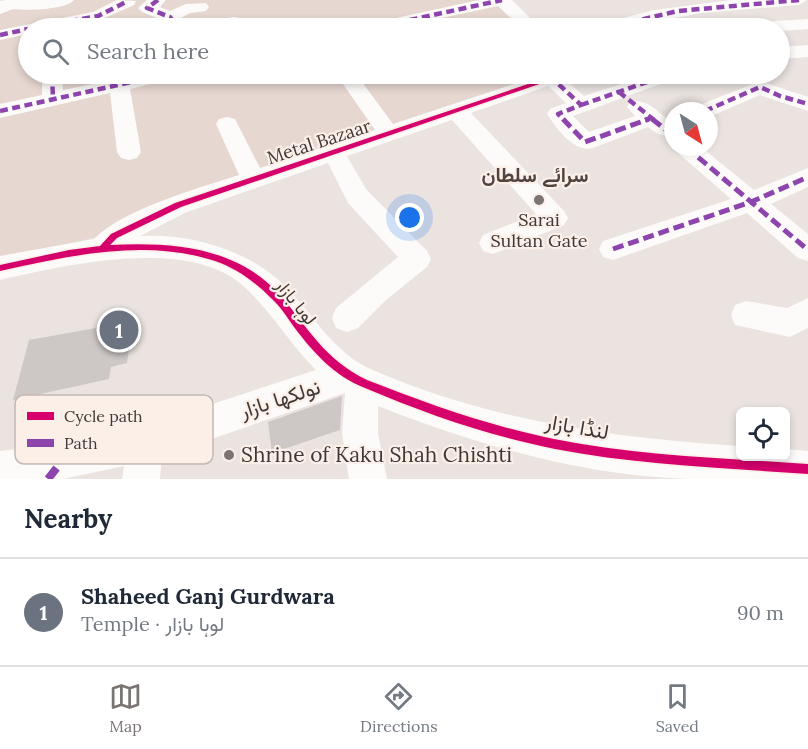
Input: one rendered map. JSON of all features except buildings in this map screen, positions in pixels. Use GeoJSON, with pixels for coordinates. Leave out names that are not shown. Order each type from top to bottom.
{"type":"FeatureCollection","features":[{"type":"Feature","properties":{"kind":"street"},"geometry":{"type":"LineString","coordinates":[[9,4],[23,6],[66,0]]}},
{"type":"Feature","properties":{"kind":"street"},"geometry":{"type":"LineString","coordinates":[[158,0],[147,9],[164,18]]}},
{"type":"Feature","properties":{"kind":"street"},"geometry":{"type":"LineString","coordinates":[[419,18],[502,0],[521,18]]}},
{"type":"Feature","properties":{"kind":"street"},"geometry":{"type":"LineString","coordinates":[[636,18],[685,8],[799,0]]}},
{"type":"Feature","properties":{"kind":"street"},"geometry":{"type":"LineString","coordinates":[[89,18],[128,1]]}},
{"type":"Feature","properties":{"kind":"street"},"geometry":{"type":"LineString","coordinates":[[178,18],[186,9],[200,7]]}},
{"type":"Feature","properties":{"kind":"street"},"geometry":{"type":"LineString","coordinates":[[790,25],[808,24]]}},
{"type":"Feature","properties":{"kind":"street"},"geometry":{"type":"LineString","coordinates":[[0,35],[18,32]]}},
{"type":"Feature","properties":{"kind":"street"},"geometry":{"type":"LineString","coordinates":[[790,52],[808,51]]}},
{"type":"Feature","properties":{"kind":"street"},"geometry":{"type":"LineString","coordinates":[[52,84],[53,99]]}},
{"type":"Feature","properties":{"kind":"street"},"geometry":{"type":"LineString","coordinates":[[0,111],[119,84],[129,152]]}},
{"type":"Feature","properties":{"kind":"street"},"geometry":{"type":"LineString","coordinates":[[353,84],[389,134]]}},
{"type":"Feature","properties":{"kind":"street","name":"Metal Bazaar"},"geometry":{"type":"LineString","coordinates":[[103,248],[114,236],[178,205],[457,112],[529,84]]}},
{"type":"Feature","properties":{"kind":"street"},"geometry":{"type":"LineString","coordinates":[[559,84],[581,105]]}},
{"type":"Feature","properties":{"kind":"street"},"geometry":{"type":"LineString","coordinates":[[642,84],[558,114],[585,142],[664,127]]}},
{"type":"Feature","properties":{"kind":"street"},"geometry":{"type":"LineString","coordinates":[[718,105],[760,87],[780,96],[808,104]]}},
{"type":"Feature","properties":{"kind":"street"},"geometry":{"type":"LineString","coordinates":[[619,92],[664,126]]}},
{"type":"Feature","properties":{"kind":"street"},"geometry":{"type":"LineString","coordinates":[[457,112],[555,218],[493,243]]}},
{"type":"Feature","properties":{"kind":"street"},"geometry":{"type":"LineString","coordinates":[[227,124],[253,179]]}},
{"type":"Feature","properties":{"kind":"street"},"geometry":{"type":"LineString","coordinates":[[334,153],[357,196],[417,259],[376,291],[347,318]]}},
{"type":"Feature","properties":{"kind":"street"},"geometry":{"type":"LineString","coordinates":[[697,156],[808,250]]}},
{"type":"Feature","properties":{"kind":"street"},"geometry":{"type":"LineString","coordinates":[[613,249],[751,202],[808,177]]}},
{"type":"Feature","properties":{"kind":"street","name":"لوہا بازار"},"geometry":{"type":"LineString","coordinates":[[0,268],[50,256],[103,248],[191,251],[214,255],[257,278],[329,361],[356,379]]}},
{"type":"Feature","properties":{"kind":"street"},"geometry":{"type":"LineString","coordinates":[[746,315],[789,323],[808,312]]}},
{"type":"Feature","properties":{"kind":"street"},"geometry":{"type":"LineString","coordinates":[[356,379],[360,433],[368,479]]}},
{"type":"Feature","properties":{"kind":"street","name":"نولکھا بازار"},"geometry":{"type":"LineString","coordinates":[[213,423],[356,379]]}},
{"type":"Feature","properties":{"kind":"street","name":"لنڈا بازار"},"geometry":{"type":"LineString","coordinates":[[356,379],[466,420],[554,443],[653,458],[808,469]]}},
{"type":"Feature","properties":{"kind":"street","name":"نولکھا بازار"},"geometry":{"type":"LineString","coordinates":[[0,469],[55,470],[76,464]]}},
{"type":"Feature","properties":{"kind":"street"},"geometry":{"type":"LineString","coordinates":[[141,479],[143,464]]}},
{"type":"Feature","properties":{"kind":"shaded area"},"geometry":{"type":"Polygon","coordinates":[[[17,0],[500,0],[521,18],[18,18],[18,84],[535,84],[93,238],[0,258],[0,7],[17,0]]]}},
{"type":"Feature","properties":{"kind":"marked path"},"geometry":{"type":"LineString","coordinates":[[158,0],[147,8],[171,18]]}},
{"type":"Feature","properties":{"kind":"marked path"},"geometry":{"type":"LineString","coordinates":[[419,18],[502,0]]}},
{"type":"Feature","properties":{"kind":"marked path"},"geometry":{"type":"LineString","coordinates":[[642,18],[678,11],[799,0]]}},
{"type":"Feature","properties":{"kind":"marked path"},"geometry":{"type":"LineString","coordinates":[[87,18],[98,16],[128,1]]}},
{"type":"Feature","properties":{"kind":"marked path"},"geometry":{"type":"LineString","coordinates":[[0,35],[18,31]]}},
{"type":"Feature","properties":{"kind":"marked path"},"geometry":{"type":"LineString","coordinates":[[52,84],[53,99]]}},
{"type":"Feature","properties":{"kind":"marked path"},"geometry":{"type":"LineString","coordinates":[[0,111],[123,84]]}},
{"type":"Feature","properties":{"kind":"marked path"},"geometry":{"type":"LineString","coordinates":[[558,84],[581,105],[558,114],[585,142],[651,118]]}},
{"type":"Feature","properties":{"kind":"marked path"},"geometry":{"type":"LineString","coordinates":[[581,105],[641,84]]}},
{"type":"Feature","properties":{"kind":"marked path"},"geometry":{"type":"LineString","coordinates":[[718,105],[760,87],[780,96],[808,104]]}},
{"type":"Feature","properties":{"kind":"marked path"},"geometry":{"type":"LineString","coordinates":[[619,92],[664,128]]}},
{"type":"Feature","properties":{"kind":"marked path"},"geometry":{"type":"LineString","coordinates":[[697,156],[808,250]]}},
{"type":"Feature","properties":{"kind":"marked path"},"geometry":{"type":"LineString","coordinates":[[613,249],[751,202],[808,177]]}},
{"type":"Feature","properties":{"kind":"marked path"},"geometry":{"type":"LineString","coordinates":[[48,479],[60,464]]}},
{"type":"Feature","properties":{"kind":"cycle path"},"geometry":{"type":"LineString","coordinates":[[103,248],[114,236],[178,205],[534,84]]}},
{"type":"Feature","properties":{"kind":"cycle path"},"geometry":{"type":"LineString","coordinates":[[0,268],[33,260],[107,249],[145,247],[182,249],[216,258],[248,273],[275,296],[314,346],[337,368],[365,384],[411,402],[507,433],[555,444],[618,454],[808,469]]}},
{"type":"Feature","properties":{"kind":"place","name":"Sarai Sultan Gate"},"geometry":{"type":"Point","coordinates":[539,200]}},
{"type":"Feature","properties":{"kind":"place","name":"Shaheed Ganj Gurdwara"},"geometry":{"type":"Point","coordinates":[119,330]}},
{"type":"Feature","properties":{"kind":"place","name":"Shrine of Kaku Shah Chishti"},"geometry":{"type":"Point","coordinates":[229,455]}},
{"type":"Feature","properties":{"kind":"district","name":"سرائے سلطان"},"geometry":{"type":"Point","coordinates":[535,175]}}]}
